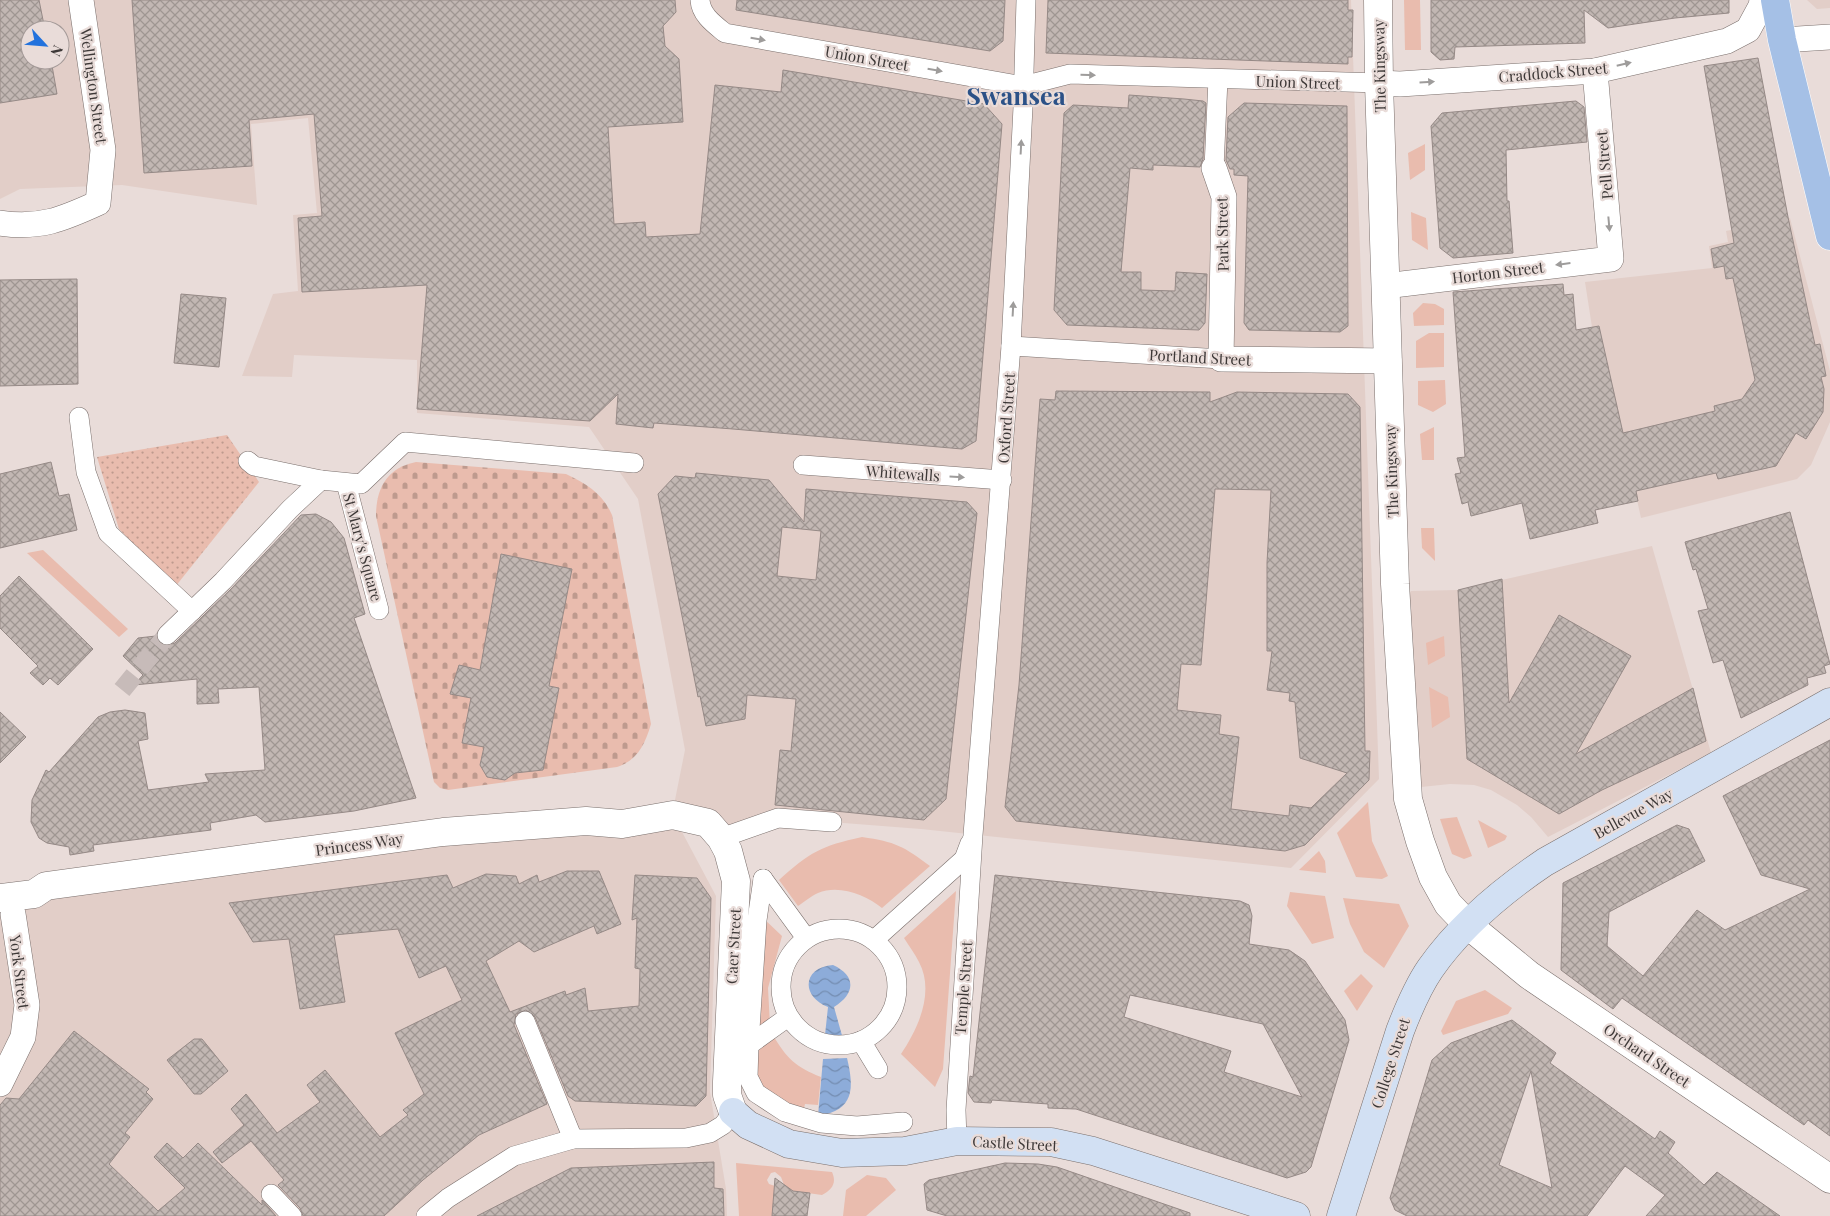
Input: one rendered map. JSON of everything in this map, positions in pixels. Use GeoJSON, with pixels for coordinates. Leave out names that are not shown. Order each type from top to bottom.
{"type":"FeatureCollection","features":[{"type":"Feature","properties":{"kind":"main road"},"geometry":{"type":"LineString","coordinates":[[1775,0],[1782,40],[1830,236]]}},
{"type":"Feature","properties":{"kind":"main road","name":"Bellevue Way"},"geometry":{"type":"LineString","coordinates":[[1468,925],[1508,887],[1546,862],[1819,708]]}},
{"type":"Feature","properties":{"kind":"main road","name":"College Street"},"geometry":{"type":"LineString","coordinates":[[1341,1216],[1400,1032],[1412,1002],[1430,969],[1468,925]]}},
{"type":"Feature","properties":{"kind":"main road","name":"Castle Street"},"geometry":{"type":"LineString","coordinates":[[733,1112],[748,1125],[789,1144],[842,1153],[905,1151],[957,1140],[1051,1142],[1093,1151],[1296,1216]]}},
{"type":"Feature","properties":{"kind":"street","name":"Wellington Street"},"geometry":{"type":"LineString","coordinates":[[0,223],[19,226],[59,221],[98,203],[103,150],[81,0]]}},
{"type":"Feature","properties":{"kind":"street","name":"Union Street"},"geometry":{"type":"LineString","coordinates":[[700,0],[701,7],[713,23],[725,33],[1023,86],[1070,74],[1218,80],[1379,83]]}},
{"type":"Feature","properties":{"kind":"street","name":"Oxford Street"},"geometry":{"type":"LineString","coordinates":[[973,835],[1011,346],[1026,0]]}},
{"type":"Feature","properties":{"kind":"street","name":"The Kingsway"},"geometry":{"type":"LineString","coordinates":[[1378,0],[1395,584],[1408,799],[1433,877],[1448,904],[1468,925]]}},
{"type":"Feature","properties":{"kind":"street","name":"Craddock Street"},"geometry":{"type":"LineString","coordinates":[[1379,83],[1400,84],[1595,71],[1727,41],[1748,30],[1761,6],[1762,0]]}},
{"type":"Feature","properties":{"kind":"street"},"geometry":{"type":"LineString","coordinates":[[1782,40],[1830,37]]}},
{"type":"Feature","properties":{"kind":"street","name":"Pell Street"},"geometry":{"type":"LineString","coordinates":[[1595,71],[1611,259]]}},
{"type":"Feature","properties":{"kind":"street","name":"Park Street"},"geometry":{"type":"LineString","coordinates":[[1218,80],[1214,168],[1224,197],[1221,359]]}},
{"type":"Feature","properties":{"kind":"street","name":"Horton Street"},"geometry":{"type":"LineString","coordinates":[[1385,286],[1611,259]]}},
{"type":"Feature","properties":{"kind":"street","name":"Portland Street"},"geometry":{"type":"LineString","coordinates":[[1011,346],[1221,359],[1389,360]]}},
{"type":"Feature","properties":{"kind":"street"},"geometry":{"type":"LineString","coordinates":[[79,417],[86,472],[108,533],[192,611]]}},
{"type":"Feature","properties":{"kind":"street"},"geometry":{"type":"LineString","coordinates":[[248,461],[254,466],[321,480],[361,484],[405,442],[634,463]]}},
{"type":"Feature","properties":{"kind":"street","name":"Whitewalls"},"geometry":{"type":"LineString","coordinates":[[803,466],[1002,480]]}},
{"type":"Feature","properties":{"kind":"street"},"geometry":{"type":"LineString","coordinates":[[167,635],[290,509],[321,480]]}},
{"type":"Feature","properties":{"kind":"street","name":"St Mary's Square"},"geometry":{"type":"LineString","coordinates":[[346,483],[379,610]]}},
{"type":"Feature","properties":{"kind":"street","name":"Caer Street"},"geometry":{"type":"LineString","coordinates":[[673,815],[708,823],[721,838],[728,851],[736,881],[727,1082],[727,1095],[733,1112]]}},
{"type":"Feature","properties":{"kind":"street","name":"Princess Way"},"geometry":{"type":"LineString","coordinates":[[6,906],[34,894],[46,886],[443,832],[586,821],[622,824],[673,815]]}},
{"type":"Feature","properties":{"kind":"street"},"geometry":{"type":"LineString","coordinates":[[721,838],[778,818],[832,822]]}},
{"type":"Feature","properties":{"kind":"street"},"geometry":{"type":"LineString","coordinates":[[874,940],[964,859],[973,835]]}},
{"type":"Feature","properties":{"kind":"street","name":"Temple Street"},"geometry":{"type":"LineString","coordinates":[[957,1140],[956,1110],[973,835]]}},
{"type":"Feature","properties":{"kind":"street","name":"Princess Way"},"geometry":{"type":"LineString","coordinates":[[0,879],[32,879],[46,886]]}},
{"type":"Feature","properties":{"kind":"street"},"geometry":{"type":"LineString","coordinates":[[806,938],[763,879],[757,920],[748,1077],[756,1092],[785,1112],[821,1122],[857,1126],[903,1122]]}},
{"type":"Feature","properties":{"kind":"street","name":"York Street"},"geometry":{"type":"LineString","coordinates":[[0,1084],[23,1037],[28,1006],[6,906]]}},
{"type":"Feature","properties":{"kind":"street","name":"Orchard Street"},"geometry":{"type":"LineString","coordinates":[[1468,925],[1529,975],[1830,1179]]}},
{"type":"Feature","properties":{"kind":"street"},"geometry":{"type":"LineString","coordinates":[[841,928],[860,932],[874,940],[889,956],[896,975],[897,996],[890,1014],[878,1030],[861,1041],[844,1045],[828,1045],[806,1035],[788,1017],[782,1001],[780,983],[784,966],[792,950],[806,938],[823,930],[841,928]]}},
{"type":"Feature","properties":{"kind":"street"},"geometry":{"type":"LineString","coordinates":[[749,1045],[788,1017]]}},
{"type":"Feature","properties":{"kind":"street"},"geometry":{"type":"LineString","coordinates":[[525,1021],[572,1139]]}},
{"type":"Feature","properties":{"kind":"street"},"geometry":{"type":"LineString","coordinates":[[861,1041],[878,1069]]}},
{"type":"Feature","properties":{"kind":"street"},"geometry":{"type":"LineString","coordinates":[[426,1216],[448,1198],[514,1156],[572,1139],[686,1138],[710,1133],[722,1125],[733,1112]]}},
{"type":"Feature","properties":{"kind":"street"},"geometry":{"type":"LineString","coordinates":[[271,1194],[292,1216]]}},
{"type":"Feature","properties":{"kind":"shaded area"},"geometry":{"type":"Polygon","coordinates":[[[0,0],[1351,0],[1379,779],[1291,868],[921,829],[779,818],[721,838],[673,815],[716,896],[710,1092],[726,1189],[727,1216],[0,1216],[0,898],[672,815],[685,750],[638,499],[589,427],[417,413],[417,360],[294,355],[292,377],[242,376],[273,294],[298,291],[293,215],[317,213],[308,118],[251,124],[257,205],[122,185],[20,189],[0,199],[0,0]]]}},
{"type":"Feature","properties":{"kind":"shaded area"},"geometry":{"type":"Polygon","coordinates":[[[1807,0],[1830,0],[1830,8],[1817,9],[1807,0]]]}},
{"type":"Feature","properties":{"kind":"shaded area"},"geometry":{"type":"Polygon","coordinates":[[[1790,218],[1830,371],[1830,422],[1811,465],[1797,479],[1641,518],[1599,326],[1592,327],[1585,282],[1712,268],[1709,246],[1728,242],[1726,231],[1790,218]]]}},
{"type":"Feature","properties":{"kind":"shaded area"},"geometry":{"type":"Polygon","coordinates":[[[1652,546],[1711,753],[1548,837],[1531,817],[1517,805],[1491,790],[1474,785],[1450,784],[1421,787],[1416,779],[1408,594],[1411,591],[1458,590],[1652,546]]]}},
{"type":"Feature","properties":{"kind":"green space"},"geometry":{"type":"Polygon","coordinates":[[[1404,0],[1420,0],[1421,50],[1405,50],[1404,0]]]}},
{"type":"Feature","properties":{"kind":"green space"},"geometry":{"type":"Polygon","coordinates":[[[1425,144],[1425,170],[1410,180],[1408,153],[1425,144]]]}},
{"type":"Feature","properties":{"kind":"green space"},"geometry":{"type":"Polygon","coordinates":[[[1411,212],[1426,218],[1428,250],[1412,240],[1411,212]]]}},
{"type":"Feature","properties":{"kind":"green space"},"geometry":{"type":"Polygon","coordinates":[[[1423,303],[1435,304],[1444,309],[1444,325],[1414,326],[1413,313],[1423,303]]]}},
{"type":"Feature","properties":{"kind":"green space"},"geometry":{"type":"Polygon","coordinates":[[[1429,333],[1444,333],[1444,367],[1416,368],[1416,341],[1429,333]]]}},
{"type":"Feature","properties":{"kind":"green space"},"geometry":{"type":"Polygon","coordinates":[[[1445,380],[1446,404],[1433,412],[1418,405],[1418,381],[1445,380]]]}},
{"type":"Feature","properties":{"kind":"green space"},"geometry":{"type":"Polygon","coordinates":[[[1434,427],[1434,460],[1422,460],[1420,434],[1434,427]]]}},
{"type":"Feature","properties":{"kind":"green space"},"geometry":{"type":"Polygon","coordinates":[[[227,435],[259,482],[175,587],[119,529],[97,457],[227,435]]]}},
{"type":"Feature","properties":{"kind":"green space"},"geometry":{"type":"Polygon","coordinates":[[[416,462],[566,474],[594,490],[604,501],[612,515],[651,724],[643,745],[630,760],[617,767],[448,790],[440,788],[434,782],[376,516],[378,497],[385,481],[398,469],[416,462]]]}},
{"type":"Feature","properties":{"kind":"green space"},"geometry":{"type":"Polygon","coordinates":[[[1421,528],[1434,528],[1435,561],[1422,548],[1421,528]]]}},
{"type":"Feature","properties":{"kind":"green space"},"geometry":{"type":"Polygon","coordinates":[[[43,550],[128,629],[119,637],[27,553],[43,550]]]}},
{"type":"Feature","properties":{"kind":"green space"},"geometry":{"type":"Polygon","coordinates":[[[1444,636],[1445,656],[1428,665],[1426,643],[1444,636]]]}},
{"type":"Feature","properties":{"kind":"green space"},"geometry":{"type":"Polygon","coordinates":[[[1429,687],[1448,697],[1450,717],[1432,728],[1429,687]]]}},
{"type":"Feature","properties":{"kind":"green space"},"geometry":{"type":"Polygon","coordinates":[[[1368,802],[1372,841],[1388,876],[1382,879],[1356,877],[1337,833],[1368,802]]]}},
{"type":"Feature","properties":{"kind":"green space"},"geometry":{"type":"Polygon","coordinates":[[[1457,817],[1472,856],[1464,859],[1452,854],[1440,819],[1457,817]]]}},
{"type":"Feature","properties":{"kind":"green space"},"geometry":{"type":"Polygon","coordinates":[[[1478,820],[1507,836],[1505,840],[1488,848],[1478,820]]]}},
{"type":"Feature","properties":{"kind":"green space"},"geometry":{"type":"Polygon","coordinates":[[[862,837],[899,846],[930,866],[882,908],[860,895],[843,890],[818,893],[798,906],[779,880],[817,851],[862,837]]]}},
{"type":"Feature","properties":{"kind":"green space"},"geometry":{"type":"Polygon","coordinates":[[[1319,851],[1325,861],[1326,873],[1299,870],[1319,851]]]}},
{"type":"Feature","properties":{"kind":"green space"},"geometry":{"type":"Polygon","coordinates":[[[956,891],[943,1069],[935,1087],[901,1054],[918,1022],[925,998],[924,974],[904,938],[956,891]]]}},
{"type":"Feature","properties":{"kind":"green space"},"geometry":{"type":"Polygon","coordinates":[[[1290,892],[1325,896],[1334,938],[1312,944],[1287,906],[1290,892]]]}},
{"type":"Feature","properties":{"kind":"green space"},"geometry":{"type":"Polygon","coordinates":[[[1343,898],[1399,904],[1409,926],[1384,968],[1364,952],[1350,924],[1343,898]]]}},
{"type":"Feature","properties":{"kind":"green space"},"geometry":{"type":"Polygon","coordinates":[[[760,915],[782,936],[768,988],[770,1025],[753,1037],[760,915]]]}},
{"type":"Feature","properties":{"kind":"green space"},"geometry":{"type":"Polygon","coordinates":[[[1361,974],[1373,986],[1357,1011],[1344,991],[1361,974]]]}},
{"type":"Feature","properties":{"kind":"green space"},"geometry":{"type":"Polygon","coordinates":[[[1485,990],[1512,1008],[1508,1014],[1443,1035],[1441,1031],[1456,1001],[1485,990]]]}},
{"type":"Feature","properties":{"kind":"green space"},"geometry":{"type":"Polygon","coordinates":[[[773,1035],[782,1050],[792,1061],[821,1077],[818,1105],[805,1104],[804,1108],[791,1104],[771,1095],[761,1085],[757,1076],[753,1051],[773,1035]]]}},
{"type":"Feature","properties":{"kind":"green space"},"geometry":{"type":"Polygon","coordinates":[[[736,1163],[832,1172],[834,1183],[822,1195],[786,1190],[781,1177],[775,1172],[771,1173],[767,1180],[769,1184],[775,1186],[772,1216],[739,1216],[736,1163]]]}},
{"type":"Feature","properties":{"kind":"green space"},"geometry":{"type":"Polygon","coordinates":[[[867,1175],[886,1178],[896,1190],[866,1216],[843,1216],[846,1190],[867,1175]]]}},
{"type":"Feature","properties":{"kind":"water"},"geometry":{"type":"Polygon","coordinates":[[[833,965],[846,974],[850,985],[846,996],[834,1007],[843,1039],[825,1035],[828,1007],[819,1002],[809,989],[811,976],[816,971],[833,965]]]}},
{"type":"Feature","properties":{"kind":"water"},"geometry":{"type":"Polygon","coordinates":[[[847,1058],[851,1079],[849,1096],[839,1109],[818,1116],[823,1059],[847,1058]]]}},
{"type":"Feature","properties":{"kind":"building"},"geometry":{"type":"Polygon","coordinates":[[[0,0],[39,0],[43,20],[20,20],[20,70],[53,70],[57,94],[0,103],[0,0]]]}},
{"type":"Feature","properties":{"kind":"building"},"geometry":{"type":"Polygon","coordinates":[[[132,0],[675,0],[676,12],[663,26],[665,46],[679,59],[683,122],[608,127],[614,224],[645,222],[646,237],[700,234],[715,85],[781,92],[783,70],[984,104],[1002,124],[976,441],[962,449],[654,423],[653,428],[616,424],[618,394],[590,421],[417,409],[427,285],[302,292],[298,218],[322,216],[314,114],[249,120],[252,166],[144,173],[132,0]]]}},
{"type":"Feature","properties":{"kind":"building"},"geometry":{"type":"Polygon","coordinates":[[[737,0],[1005,0],[1003,41],[990,51],[736,10],[737,0]]]}},
{"type":"Feature","properties":{"kind":"building"},"geometry":{"type":"Polygon","coordinates":[[[1048,0],[1348,0],[1348,10],[1353,10],[1352,57],[1348,57],[1348,64],[1046,53],[1048,0]]]}},
{"type":"Feature","properties":{"kind":"building"},"geometry":{"type":"Polygon","coordinates":[[[1431,0],[1729,0],[1729,13],[1675,18],[1608,28],[1584,10],[1585,43],[1455,47],[1454,59],[1440,60],[1431,52],[1431,0]]]}},
{"type":"Feature","properties":{"kind":"building"},"geometry":{"type":"Polygon","coordinates":[[[1758,58],[1788,217],[1815,345],[1820,344],[1826,376],[1821,377],[1824,389],[1823,412],[1806,439],[1796,433],[1776,466],[1718,479],[1716,473],[1636,491],[1638,501],[1595,510],[1598,523],[1530,539],[1522,503],[1471,516],[1468,502],[1462,504],[1455,474],[1461,473],[1457,458],[1465,457],[1453,292],[1563,284],[1564,295],[1573,294],[1576,330],[1599,326],[1623,433],[1715,411],[1714,406],[1742,399],[1755,380],[1733,278],[1726,279],[1724,266],[1714,268],[1711,249],[1734,243],[1704,66],[1758,58]]]}},
{"type":"Feature","properties":{"kind":"building"},"geometry":{"type":"Polygon","coordinates":[[[1129,95],[1184,99],[1206,103],[1203,159],[1200,167],[1153,165],[1153,170],[1130,168],[1121,272],[1141,272],[1141,290],[1175,291],[1176,272],[1207,274],[1205,323],[1199,330],[1067,325],[1054,310],[1064,113],[1073,105],[1128,108],[1129,95]]]}},
{"type":"Feature","properties":{"kind":"building"},"geometry":{"type":"Polygon","coordinates":[[[1576,101],[1584,107],[1587,142],[1506,150],[1507,201],[1509,201],[1513,253],[1453,258],[1440,248],[1431,126],[1442,113],[1576,101]]]}},
{"type":"Feature","properties":{"kind":"building"},"geometry":{"type":"Polygon","coordinates":[[[1244,103],[1347,106],[1348,326],[1340,332],[1249,330],[1244,323],[1248,176],[1234,175],[1234,169],[1230,169],[1226,160],[1228,117],[1244,103]]]}},
{"type":"Feature","properties":{"kind":"building"},"geometry":{"type":"Polygon","coordinates":[[[77,279],[78,384],[0,386],[0,280],[77,279]]]}},
{"type":"Feature","properties":{"kind":"building"},"geometry":{"type":"Polygon","coordinates":[[[181,294],[226,298],[219,367],[174,363],[181,294]]]}},
{"type":"Feature","properties":{"kind":"building"},"geometry":{"type":"Polygon","coordinates":[[[1056,391],[1210,392],[1210,402],[1237,392],[1348,394],[1360,407],[1365,751],[1370,751],[1369,780],[1305,845],[1285,851],[1016,821],[1005,807],[1019,685],[1040,399],[1055,400],[1056,391]],[[1215,489],[1201,665],[1181,664],[1177,710],[1221,715],[1219,734],[1239,737],[1231,809],[1289,816],[1290,805],[1311,808],[1347,773],[1300,758],[1295,702],[1289,701],[1290,693],[1267,690],[1272,651],[1267,651],[1267,563],[1271,490],[1215,489]]]}},
{"type":"Feature","properties":{"kind":"building"},"geometry":{"type":"Polygon","coordinates":[[[51,462],[59,496],[69,494],[77,530],[0,548],[0,474],[51,462]]]}},
{"type":"Feature","properties":{"kind":"building"},"geometry":{"type":"Polygon","coordinates":[[[696,473],[769,480],[804,522],[806,489],[967,502],[977,513],[946,799],[924,820],[775,805],[780,750],[791,751],[796,699],[747,695],[745,719],[706,726],[700,696],[698,697],[658,494],[675,476],[695,478],[696,473]],[[782,527],[777,576],[816,580],[821,531],[782,527]]]}},
{"type":"Feature","properties":{"kind":"building"},"geometry":{"type":"Polygon","coordinates":[[[1790,512],[1830,664],[1824,666],[1826,673],[1807,678],[1808,685],[1741,718],[1723,660],[1713,663],[1698,611],[1708,609],[1696,569],[1693,570],[1685,542],[1790,512]]]}},
{"type":"Feature","properties":{"kind":"building"},"geometry":{"type":"Polygon","coordinates":[[[316,514],[331,522],[344,538],[365,614],[354,618],[416,798],[354,811],[265,822],[256,815],[210,823],[211,830],[93,845],[94,851],[70,855],[69,847],[47,843],[39,838],[31,822],[32,800],[46,770],[49,772],[98,717],[110,712],[125,710],[145,713],[148,739],[138,741],[148,790],[209,782],[205,774],[265,770],[259,687],[218,689],[219,703],[197,704],[197,679],[134,685],[143,675],[123,656],[138,638],[156,636],[164,646],[175,643],[231,589],[301,515],[316,514]]]}},
{"type":"Feature","properties":{"kind":"building"},"geometry":{"type":"Polygon","coordinates":[[[501,554],[572,569],[549,686],[559,688],[543,770],[515,773],[505,780],[487,777],[480,765],[484,747],[462,743],[471,698],[450,694],[459,665],[480,670],[501,554]]]}},
{"type":"Feature","properties":{"kind":"building"},"geometry":{"type":"Polygon","coordinates":[[[19,576],[93,649],[58,685],[50,678],[43,685],[30,673],[38,666],[0,628],[0,596],[19,576]]]}},
{"type":"Feature","properties":{"kind":"building"},"geometry":{"type":"Polygon","coordinates":[[[1502,579],[1509,703],[1559,615],[1631,656],[1576,754],[1693,688],[1706,741],[1602,790],[1559,814],[1467,759],[1458,590],[1502,579]]]}},
{"type":"Feature","properties":{"kind":"building"},"geometry":{"type":"Polygon","coordinates":[[[0,712],[26,737],[0,763],[0,712]]]}},
{"type":"Feature","properties":{"kind":"building"},"geometry":{"type":"Polygon","coordinates":[[[1830,740],[1830,1136],[1808,1120],[1804,1125],[1622,998],[1613,1009],[1561,970],[1563,883],[1677,825],[1689,829],[1705,861],[1609,912],[1607,946],[1643,976],[1697,910],[1725,930],[1810,889],[1761,875],[1723,796],[1830,740]]]}},
{"type":"Feature","properties":{"kind":"building"},"geometry":{"type":"Polygon","coordinates":[[[567,871],[599,871],[621,924],[597,934],[594,926],[534,952],[519,941],[486,961],[510,1012],[565,991],[566,995],[585,988],[588,1011],[639,1006],[640,969],[635,968],[637,918],[632,920],[635,875],[697,878],[711,898],[706,1096],[696,1106],[575,1101],[568,1096],[535,1017],[526,1010],[516,1014],[514,1025],[547,1104],[479,1135],[423,1180],[384,1216],[303,1216],[300,1208],[278,1185],[284,1180],[251,1141],[222,1163],[213,1152],[244,1125],[231,1109],[246,1094],[277,1133],[320,1102],[307,1085],[325,1070],[380,1137],[408,1115],[403,1110],[424,1094],[395,1033],[462,1000],[446,966],[419,978],[398,929],[334,935],[345,1002],[300,1009],[289,939],[253,942],[229,903],[447,875],[453,888],[486,874],[516,876],[519,884],[537,875],[539,882],[567,871]]]}},
{"type":"Feature","properties":{"kind":"building"},"geometry":{"type":"Polygon","coordinates":[[[995,875],[1240,901],[1249,905],[1252,916],[1249,944],[1289,950],[1305,961],[1345,1020],[1349,1040],[1311,1167],[1306,1172],[1287,1178],[1076,1109],[1048,1108],[1048,1104],[992,1100],[991,1103],[974,1102],[968,1093],[970,1076],[973,1077],[995,875]],[[1130,995],[1124,1017],[1231,1051],[1224,1072],[1302,1097],[1263,1024],[1130,995]]]}},
{"type":"Feature","properties":{"kind":"building"},"geometry":{"type":"Polygon","coordinates":[[[1512,1020],[1556,1053],[1550,1063],[1655,1139],[1660,1131],[1675,1142],[1668,1153],[1704,1185],[1717,1172],[1780,1216],[1646,1216],[1665,1195],[1625,1166],[1587,1216],[1407,1216],[1395,1210],[1390,1198],[1432,1060],[1451,1043],[1512,1020]],[[1531,1071],[1499,1165],[1552,1188],[1531,1071]]]}},
{"type":"Feature","properties":{"kind":"building"},"geometry":{"type":"Polygon","coordinates":[[[74,1031],[149,1089],[146,1092],[153,1099],[125,1133],[130,1137],[109,1164],[158,1211],[185,1188],[154,1157],[167,1143],[183,1158],[198,1143],[262,1205],[262,1200],[276,1216],[0,1216],[0,1105],[6,1098],[19,1099],[74,1031]]]}},
{"type":"Feature","properties":{"kind":"building"},"geometry":{"type":"Polygon","coordinates":[[[194,1039],[202,1039],[228,1071],[201,1094],[194,1094],[167,1060],[194,1039]]]}},
{"type":"Feature","properties":{"kind":"building"},"geometry":{"type":"Polygon","coordinates":[[[714,1162],[714,1188],[723,1189],[724,1216],[477,1216],[571,1168],[714,1162]]]}},
{"type":"Feature","properties":{"kind":"building"},"geometry":{"type":"Polygon","coordinates":[[[1005,1163],[1038,1164],[1057,1167],[1190,1213],[1190,1216],[947,1216],[927,1210],[924,1184],[929,1180],[1005,1163]]]}},
{"type":"Feature","properties":{"kind":"building"},"geometry":{"type":"Polygon","coordinates":[[[775,1178],[793,1191],[810,1193],[807,1216],[772,1216],[775,1178]]]}},
{"type":"Feature","properties":{"kind":"tunnel"},"geometry":{"type":"LineString","coordinates":[[122,690],[167,635]]}},
{"type":"Feature","properties":{"kind":"district","name":"Swansea"},"geometry":{"type":"Point","coordinates":[1016,94]}}]}
